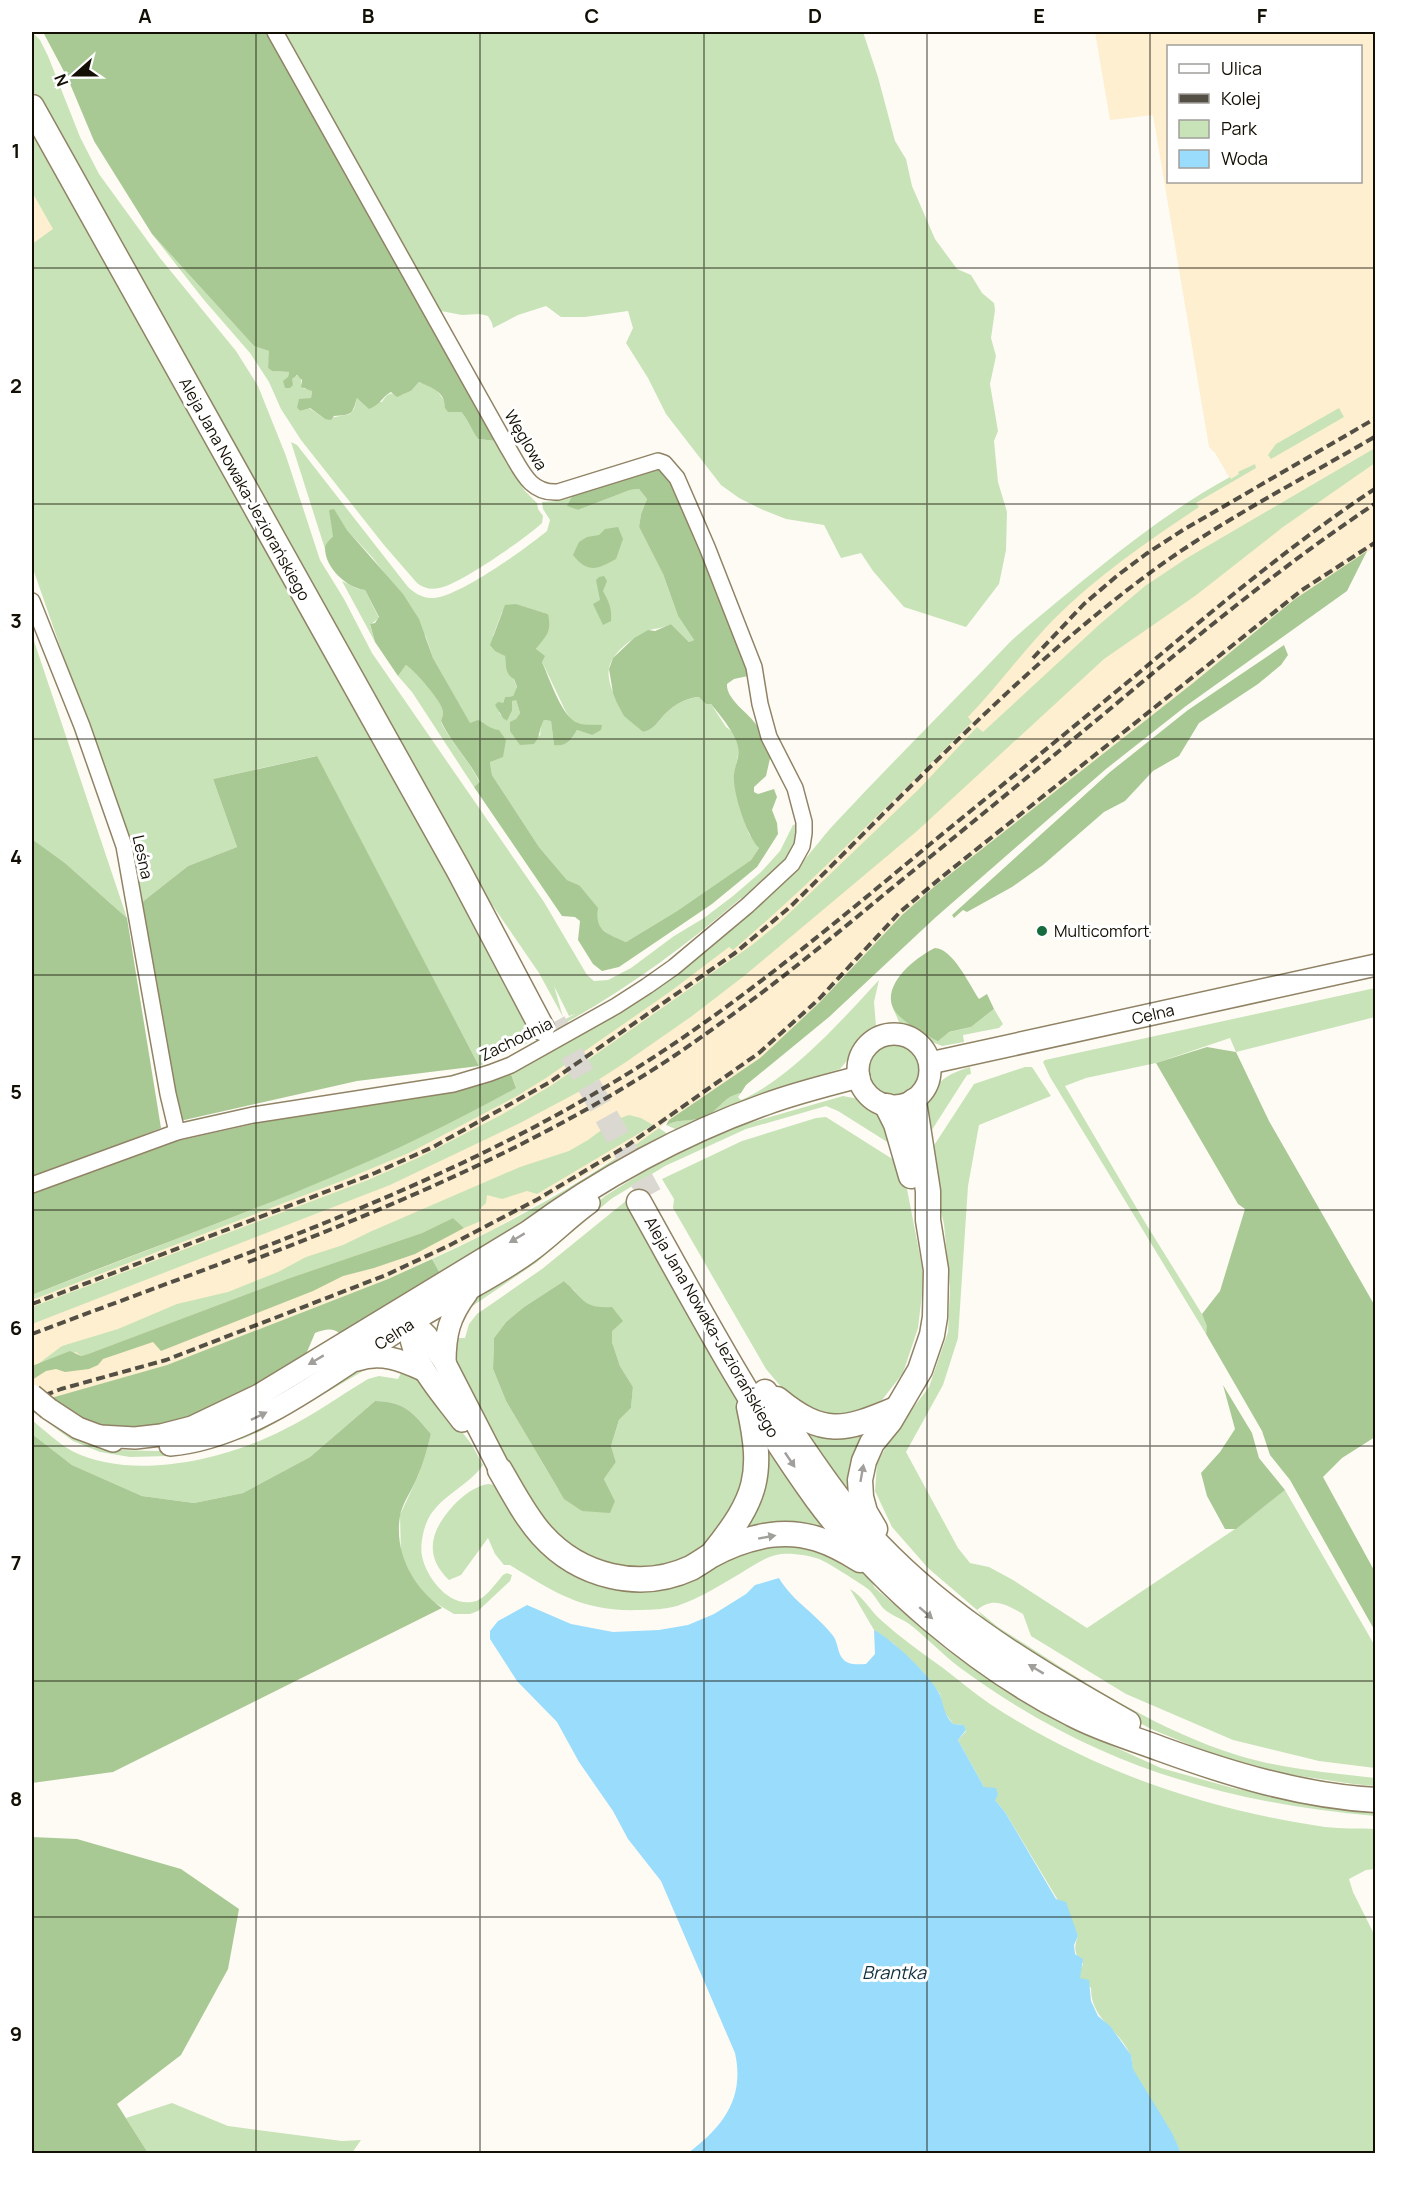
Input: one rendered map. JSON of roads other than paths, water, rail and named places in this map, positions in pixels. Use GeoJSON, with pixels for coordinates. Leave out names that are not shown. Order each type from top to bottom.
{"type":"FeatureCollection","features":[{"type":"Feature","properties":{"kind":"main road","name":"Aleja Jana Nowaka-Jeziorańskiego"},"geometry":{"type":"LineString","coordinates":[[32,107],[459,871],[548,1025]]}},
{"type":"Feature","properties":{"kind":"main road"},"geometry":{"type":"LineString","coordinates":[[890,1569],[865,1512],[860,1480],[864,1461],[872,1443],[890,1421],[920,1370],[934,1326],[937,1296],[936,1270],[928,1220],[928,1191],[914,1101]]}},
{"type":"Feature","properties":{"kind":"main road"},"geometry":{"type":"LineString","coordinates":[[887,1106],[896,1124],[916,1193],[928,1220]]}},
{"type":"Feature","properties":{"kind":"main road","name":"Aleja Jana Nowaka-Jeziorańskiego"},"geometry":{"type":"LineString","coordinates":[[644,1198],[819,1501],[890,1569],[1016,1658],[1142,1731],[1210,1767],[1292,1788],[1376,1800]]}},
{"type":"Feature","properties":{"kind":"main road"},"geometry":{"type":"LineString","coordinates":[[753,1389],[813,1423],[848,1427],[875,1419],[896,1409]]}},
{"type":"Feature","properties":{"kind":"main road"},"geometry":{"type":"LineString","coordinates":[[711,1555],[739,1520],[751,1494],[757,1443],[753,1389]]}},
{"type":"Feature","properties":{"kind":"main road"},"geometry":{"type":"LineString","coordinates":[[496,1465],[541,1534],[572,1561],[596,1572],[635,1580],[661,1578],[691,1568],[711,1555],[736,1544],[770,1535],[796,1534],[829,1542],[890,1569]]}},
{"type":"Feature","properties":{"kind":"street","name":"Węglowa"},"geometry":{"type":"LineString","coordinates":[[275,32],[508,448],[532,485],[542,492],[558,492],[658,461],[664,463],[677,478],[707,547],[754,668],[769,736],[795,788],[804,822],[804,840]]}},
{"type":"Feature","properties":{"kind":"street","name":"Leśna"},"geometry":{"type":"LineString","coordinates":[[32,602],[82,726],[124,846],[168,1094],[177,1132]]}},
{"type":"Feature","properties":{"kind":"street","name":"Zachodnia"},"geometry":{"type":"LineString","coordinates":[[32,1185],[177,1132],[253,1115],[453,1084],[511,1065],[616,1006],[674,967],[773,884],[792,864],[804,840]]}},
{"type":"Feature","properties":{"kind":"street","name":"Celna"},"geometry":{"type":"LineString","coordinates":[[930,1063],[1376,965]]}},
{"type":"Feature","properties":{"kind":"street"},"geometry":{"type":"LineString","coordinates":[[896,1033],[912,1038],[925,1051],[930,1063],[930,1078],[927,1087],[914,1101],[901,1106],[887,1106],[879,1103],[866,1093],[859,1077],[863,1050],[885,1034],[896,1033]]}},
{"type":"Feature","properties":{"kind":"street","name":"Celna"},"geometry":{"type":"LineString","coordinates":[[100,1436],[135,1438],[161,1436],[192,1427],[259,1395],[529,1231],[565,1204],[611,1176],[705,1130],[766,1104],[859,1077]]}},
{"type":"Feature","properties":{"kind":"street","name":"Celna"},"geometry":{"type":"LineString","coordinates":[[32,1395],[65,1421],[125,1445],[142,1447],[174,1445],[205,1439],[238,1427],[272,1410],[353,1361],[408,1324],[530,1252],[582,1208],[660,1151]]}},
{"type":"Feature","properties":{"kind":"street"},"geometry":{"type":"LineString","coordinates":[[445,1363],[447,1329],[455,1309],[469,1290]]}},
{"type":"Feature","properties":{"kind":"street"},"geometry":{"type":"LineString","coordinates":[[429,1292],[411,1312],[408,1324],[412,1344],[423,1370],[496,1465]]}},
{"type":"Feature","properties":{"kind":"street"},"geometry":{"type":"LineString","coordinates":[[366,1330],[386,1323],[408,1324],[418,1327],[428,1336],[445,1363],[496,1465]]}},
{"type":"Feature","properties":{"kind":"street"},"geometry":{"type":"LineString","coordinates":[[353,1361],[381,1356],[399,1359],[423,1370]]}},
{"type":"Feature","properties":{"kind":"water","name":"Brantka"},"geometry":{"type":"Polygon","coordinates":[[[779,1578],[791,1594],[834,1637],[841,1657],[845,1661],[866,1664],[875,1654],[874,1630],[901,1650],[936,1687],[950,1721],[953,1724],[964,1725],[966,1730],[958,1740],[984,1787],[996,1788],[998,1795],[995,1800],[1005,1812],[1056,1899],[1066,1902],[1078,1936],[1074,1945],[1075,1954],[1083,1959],[1080,1978],[1089,1980],[1091,2001],[1098,2016],[1110,2026],[1131,2055],[1133,2069],[1172,2133],[1181,2153],[688,2153],[712,2133],[734,2098],[737,2084],[735,2053],[661,1881],[628,1839],[613,1811],[579,1762],[557,1722],[517,1681],[490,1639],[490,1631],[498,1621],[527,1605],[571,1624],[613,1632],[659,1630],[688,1625],[714,1614],[746,1594],[755,1585],[779,1578]]]}},
{"type":"Feature","properties":{"kind":"tunnel"},"geometry":{"type":"LineString","coordinates":[[554,1022],[650,1195]]}},
{"type":"Feature","properties":{"kind":"railway"},"geometry":{"type":"LineString","coordinates":[[1033,658],[1084,604],[1146,554],[1183,530],[1376,418]]}},
{"type":"Feature","properties":{"kind":"railway"},"geometry":{"type":"LineString","coordinates":[[32,1304],[375,1173],[433,1147],[550,1082],[735,953],[790,907],[1003,697],[1092,618],[1139,581],[1225,523],[1376,436]]}},
{"type":"Feature","properties":{"kind":"railway"},"geometry":{"type":"LineString","coordinates":[[32,1334],[359,1209],[518,1136],[595,1094],[703,1024],[802,949],[1256,576],[1376,488]]}},
{"type":"Feature","properties":{"kind":"railway"},"geometry":{"type":"LineString","coordinates":[[248,1262],[467,1171],[572,1117],[624,1088],[674,1056],[805,959],[1237,605],[1340,527],[1376,503]]}},
{"type":"Feature","properties":{"kind":"railway"},"geometry":{"type":"LineString","coordinates":[[32,1400],[61,1389],[166,1360],[386,1275],[538,1199],[628,1145],[759,1053],[819,999],[900,912],[943,876],[1302,590],[1376,542]]}},
{"type":"Feature","properties":{"kind":"place","name":"Multicomfort"},"geometry":{"type":"Point","coordinates":[1042,931]}}]}
